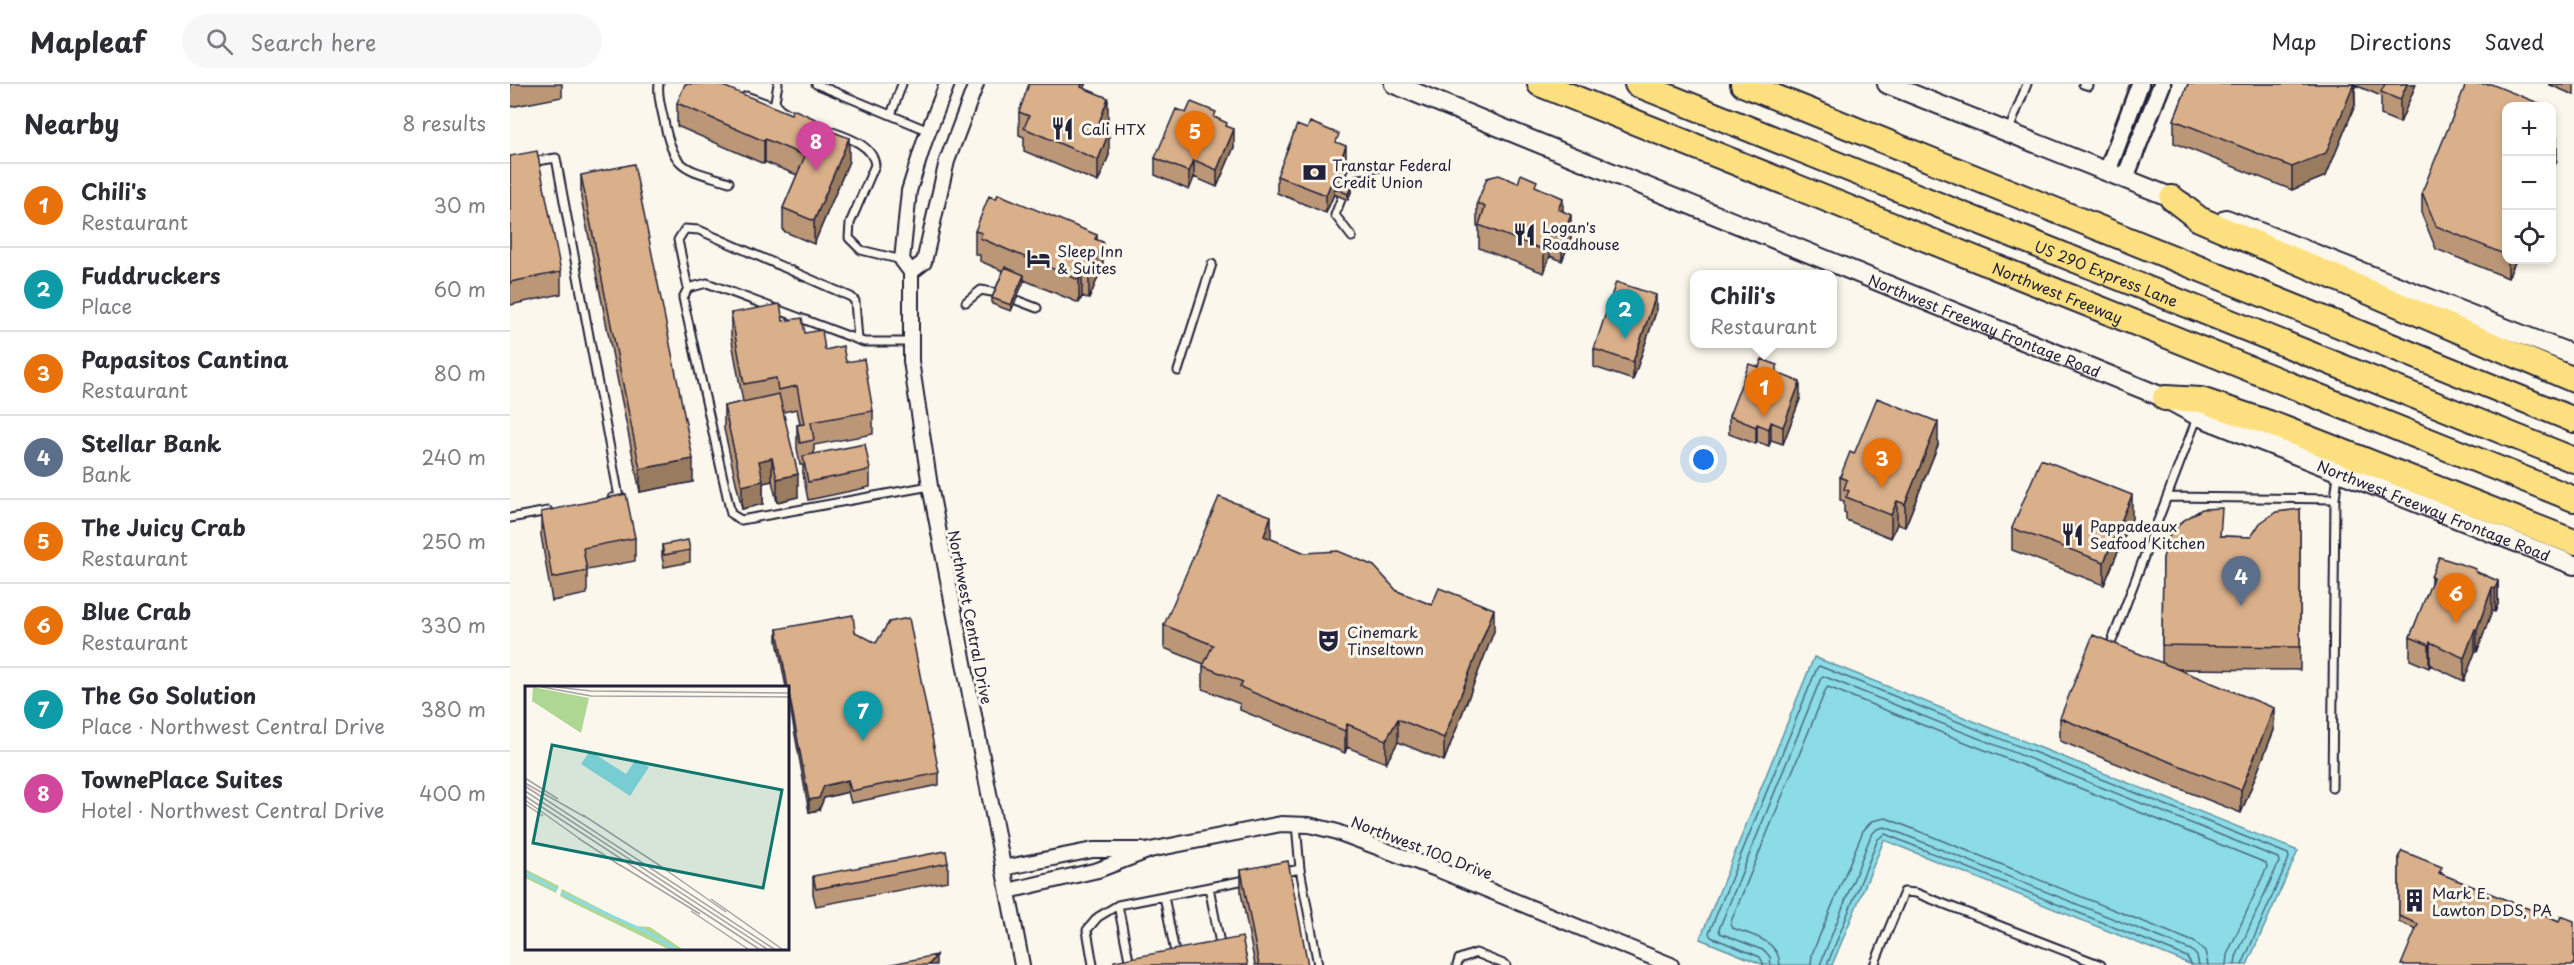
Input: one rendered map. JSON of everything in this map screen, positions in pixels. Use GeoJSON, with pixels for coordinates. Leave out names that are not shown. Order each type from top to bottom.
{"type":"FeatureCollection","features":[{"type":"Feature","properties":{"kind":"highway","name":"Northwest Freeway"},"geometry":{"type":"LineString","coordinates":[[1540,84],[2574,499]]}},
{"type":"Feature","properties":{"kind":"highway","name":"US 290 Express Lane"},"geometry":{"type":"LineString","coordinates":[[1637,84],[2574,460]]}},
{"type":"Feature","properties":{"kind":"highway"},"geometry":{"type":"LineString","coordinates":[[1743,84],[2574,420]]}},
{"type":"Feature","properties":{"kind":"highway"},"geometry":{"type":"LineString","coordinates":[[2172,198],[2199,219],[2574,380]]}},
{"type":"Feature","properties":{"kind":"highway"},"geometry":{"type":"LineString","coordinates":[[2165,398],[2201,400],[2270,423],[2574,542]]}},
{"type":"Feature","properties":{"kind":"main road","name":"Northwest Freeway Frontage Road"},"geometry":{"type":"LineString","coordinates":[[1394,84],[1830,259],[2165,398],[2198,416],[2574,565]]}},
{"type":"Feature","properties":{"kind":"main road"},"geometry":{"type":"LineString","coordinates":[[1887,84],[2574,355]]}},
{"type":"Feature","properties":{"kind":"street","name":"Northwest Central Drive"},"geometry":{"type":"LineString","coordinates":[[947,84],[909,191],[907,266],[911,362],[930,486],[1022,965]]}},
{"type":"Feature","properties":{"kind":"street"},"geometry":{"type":"LineString","coordinates":[[907,266],[924,262],[947,161],[976,84]]}},
{"type":"Feature","properties":{"kind":"street"},"geometry":{"type":"LineString","coordinates":[[2108,172],[2140,84]]}},
{"type":"Feature","properties":{"kind":"street"},"geometry":{"type":"LineString","coordinates":[[2125,178],[2162,84]]}},
{"type":"Feature","properties":{"kind":"street"},"geometry":{"type":"LineString","coordinates":[[936,112],[961,124]]}},
{"type":"Feature","properties":{"kind":"street","name":"Northwest 100 Drive"},"geometry":{"type":"LineString","coordinates":[[1008,891],[1098,870],[1150,850],[1266,826],[1296,824],[1334,831],[1439,870],[1671,965]]}},
{"type":"Feature","properties":{"kind":"street","name":"Northwest 100 Drive"},"geometry":{"type":"LineString","coordinates":[[1003,868],[1093,850],[1150,850]]}},
{"type":"Feature","properties":{"kind":"lane"},"geometry":{"type":"LineString","coordinates":[[659,84],[669,146],[673,156],[689,170],[729,182]]}},
{"type":"Feature","properties":{"kind":"lane"},"geometry":{"type":"LineString","coordinates":[[778,84],[775,101],[779,108]]}},
{"type":"Feature","properties":{"kind":"lane"},"geometry":{"type":"LineString","coordinates":[[816,84],[929,131]]}},
{"type":"Feature","properties":{"kind":"lane"},"geometry":{"type":"LineString","coordinates":[[891,115],[902,84]]}},
{"type":"Feature","properties":{"kind":"lane"},"geometry":{"type":"LineString","coordinates":[[2008,133],[2027,84]]}},
{"type":"Feature","properties":{"kind":"lane"},"geometry":{"type":"LineString","coordinates":[[735,92],[779,108],[799,120]]}},
{"type":"Feature","properties":{"kind":"lane"},"geometry":{"type":"LineString","coordinates":[[821,128],[866,148],[874,158],[870,176],[850,223],[849,238],[861,250],[907,266]]}},
{"type":"Feature","properties":{"kind":"lane"},"geometry":{"type":"LineString","coordinates":[[522,164],[556,158],[619,497],[608,499]]}},
{"type":"Feature","properties":{"kind":"lane"},"geometry":{"type":"LineString","coordinates":[[1352,237],[1335,215],[1352,171],[1380,167]]}},
{"type":"Feature","properties":{"kind":"lane"},"geometry":{"type":"LineString","coordinates":[[858,340],[855,301],[851,297],[699,230],[685,229],[678,240],[688,288],[683,298],[731,514],[741,520],[930,486]]}},
{"type":"Feature","properties":{"kind":"lane"},"geometry":{"type":"LineString","coordinates":[[1178,371],[1212,264]]}},
{"type":"Feature","properties":{"kind":"lane"},"geometry":{"type":"LineString","coordinates":[[688,288],[707,283],[864,342],[911,342]]}},
{"type":"Feature","properties":{"kind":"lane"},"geometry":{"type":"LineString","coordinates":[[966,302],[981,290],[997,292]]}},
{"type":"Feature","properties":{"kind":"lane"},"geometry":{"type":"LineString","coordinates":[[1016,300],[1037,308]]}},
{"type":"Feature","properties":{"kind":"lane"},"geometry":{"type":"LineString","coordinates":[[2112,641],[2169,497],[2198,416]]}},
{"type":"Feature","properties":{"kind":"lane"},"geometry":{"type":"LineString","coordinates":[[2332,788],[2335,499],[2338,471]]}},
{"type":"Feature","properties":{"kind":"lane"},"geometry":{"type":"LineString","coordinates":[[2169,497],[2335,499]]}},
{"type":"Feature","properties":{"kind":"lane"},"geometry":{"type":"LineString","coordinates":[[510,518],[554,510]]}},
{"type":"Feature","properties":{"kind":"lane"},"geometry":{"type":"LineString","coordinates":[[1296,824],[1300,869],[1317,965]]}},
{"type":"Feature","properties":{"kind":"lane"},"geometry":{"type":"LineString","coordinates":[[1277,873],[1300,869]]}},
{"type":"Feature","properties":{"kind":"lane"},"geometry":{"type":"LineString","coordinates":[[1093,965],[1087,930],[1098,917],[1118,905],[1254,878]]}},
{"type":"Feature","properties":{"kind":"lane"},"geometry":{"type":"LineString","coordinates":[[1209,887],[1222,951]]}},
{"type":"Feature","properties":{"kind":"lane"},"geometry":{"type":"LineString","coordinates":[[1874,965],[1904,892],[1916,892],[2101,965]]}},
{"type":"Feature","properties":{"kind":"lane"},"geometry":{"type":"LineString","coordinates":[[1164,896],[1176,960]]}},
{"type":"Feature","properties":{"kind":"lane"},"geometry":{"type":"LineString","coordinates":[[1118,905],[1130,965]]}},
{"type":"Feature","properties":{"kind":"lane"},"geometry":{"type":"LineString","coordinates":[[1457,965],[1459,959],[1476,953],[1506,965]]}},
{"type":"Feature","properties":{"kind":"water"},"geometry":{"type":"Polygon","coordinates":[[[1814,657],[2298,851],[2247,965],[2192,965],[1884,840],[1832,965],[1764,965],[1700,939],[1814,657]]]}},
{"type":"Feature","properties":{"kind":"building"},"geometry":{"type":"Polygon","coordinates":[[[685,84],[718,84],[791,114],[793,109],[820,121],[818,126],[849,138],[814,221],[783,208],[805,156],[765,139],[764,141],[677,103],[685,84]]]}},
{"type":"Feature","properties":{"kind":"building","name":"Cali HTX"},"geometry":{"type":"Polygon","coordinates":[[[1029,84],[1082,84],[1081,87],[1108,98],[1097,128],[1109,132],[1098,160],[1024,128],[1029,116],[1019,112],[1029,84]]]}},
{"type":"Feature","properties":{"kind":"building"},"geometry":{"type":"Polygon","coordinates":[[[2188,84],[2354,84],[2326,153],[2292,167],[2174,120],[2188,84]]]}},
{"type":"Feature","properties":{"kind":"building"},"geometry":{"type":"Polygon","coordinates":[[[2385,84],[2407,84],[2400,100],[2381,92],[2385,84]]]}},
{"type":"Feature","properties":{"kind":"building"},"geometry":{"type":"Polygon","coordinates":[[[2466,84],[2491,84],[2536,102],[2502,102],[2502,253],[2436,226],[2422,192],[2466,84]]]}},
{"type":"Feature","properties":{"kind":"building"},"geometry":{"type":"Polygon","coordinates":[[[1191,102],[1216,112],[1214,117],[1234,129],[1217,170],[1194,160],[1189,172],[1155,158],[1176,109],[1186,113],[1191,102]]]}},
{"type":"Feature","properties":{"kind":"building","name":"Transtar Federal Credit Union"},"geometry":{"type":"Polygon","coordinates":[[[1310,122],[1339,134],[1336,142],[1346,146],[1326,195],[1277,176],[1297,125],[1307,129],[1310,122]]]}},
{"type":"Feature","properties":{"kind":"building"},"geometry":{"type":"Polygon","coordinates":[[[537,151],[561,272],[510,282],[510,156],[537,151]]]}},
{"type":"Feature","properties":{"kind":"building"},"geometry":{"type":"Polygon","coordinates":[[[634,164],[693,459],[640,469],[581,175],[634,164]]]}},
{"type":"Feature","properties":{"kind":"building"},"geometry":{"type":"Polygon","coordinates":[[[1521,174],[1537,181],[1535,186],[1563,198],[1558,209],[1571,215],[1562,238],[1550,233],[1544,250],[1479,225],[1485,207],[1477,203],[1487,178],[1499,175],[1518,183],[1521,174]]]}},
{"type":"Feature","properties":{"kind":"building"},"geometry":{"type":"Polygon","coordinates":[[[1339,176],[1353,181],[1348,194],[1334,188],[1339,176]]]}},
{"type":"Feature","properties":{"kind":"building"},"geometry":{"type":"Polygon","coordinates":[[[998,194],[1097,235],[1095,239],[1103,242],[1089,276],[1082,273],[1079,280],[980,238],[982,233],[975,231],[989,196],[996,199],[998,194]]]}},
{"type":"Feature","properties":{"kind":"building"},"geometry":{"type":"Polygon","coordinates":[[[1005,267],[1024,275],[1011,305],[992,298],[1005,267]]]}},
{"type":"Feature","properties":{"kind":"building"},"geometry":{"type":"Polygon","coordinates":[[[1616,282],[1656,295],[1633,362],[1594,349],[1616,282]]]}},
{"type":"Feature","properties":{"kind":"building"},"geometry":{"type":"Polygon","coordinates":[[[780,304],[783,321],[802,318],[805,333],[822,330],[825,350],[843,346],[846,362],[864,359],[873,411],[811,422],[814,440],[800,443],[797,425],[804,424],[797,386],[778,390],[776,378],[744,384],[731,313],[780,304]]]}},
{"type":"Feature","properties":{"kind":"building"},"geometry":{"type":"Polygon","coordinates":[[[1762,359],[1777,365],[1777,373],[1800,382],[1783,427],[1771,422],[1769,429],[1757,424],[1756,427],[1729,416],[1749,364],[1759,367],[1762,359]]]}},
{"type":"Feature","properties":{"kind":"building"},"geometry":{"type":"Polygon","coordinates":[[[779,394],[798,474],[777,479],[772,458],[759,461],[763,481],[742,486],[724,406],[779,394]]]}},
{"type":"Feature","properties":{"kind":"building"},"geometry":{"type":"Polygon","coordinates":[[[1877,398],[1938,422],[1905,504],[1897,501],[1891,515],[1846,497],[1849,491],[1844,489],[1847,480],[1840,477],[1850,452],[1854,454],[1877,398]]]}},
{"type":"Feature","properties":{"kind":"building"},"geometry":{"type":"Polygon","coordinates":[[[865,444],[870,470],[808,482],[803,456],[865,444]]]}},
{"type":"Feature","properties":{"kind":"building","name":"Pappadeaux Seafood Kitchen"},"geometry":{"type":"Polygon","coordinates":[[[2041,459],[2132,495],[2104,562],[2012,528],[2041,459]]]}},
{"type":"Feature","properties":{"kind":"building"},"geometry":{"type":"Polygon","coordinates":[[[626,494],[635,538],[583,548],[587,571],[552,578],[541,512],[626,494]]]}},
{"type":"Feature","properties":{"kind":"building","name":"Cinemark Tinseltown"},"geometry":{"type":"Polygon","coordinates":[[[1219,497],[1271,516],[1264,536],[1305,553],[1338,551],[1374,566],[1397,591],[1432,605],[1439,588],[1494,609],[1444,738],[1398,719],[1386,740],[1347,724],[1345,731],[1240,687],[1243,682],[1203,666],[1213,645],[1164,625],[1219,497]]]}},
{"type":"Feature","properties":{"kind":"building"},"geometry":{"type":"Polygon","coordinates":[[[2222,508],[2220,536],[2251,537],[2260,523],[2276,512],[2300,509],[2300,647],[2162,645],[2163,558],[2168,538],[2181,522],[2202,509],[2222,508]]]}},
{"type":"Feature","properties":{"kind":"building"},"geometry":{"type":"Polygon","coordinates":[[[688,540],[690,550],[664,555],[662,545],[688,540]]]}},
{"type":"Feature","properties":{"kind":"building"},"geometry":{"type":"Polygon","coordinates":[[[2439,557],[2476,569],[2475,571],[2498,581],[2495,589],[2492,588],[2464,658],[2430,642],[2429,645],[2410,637],[2439,557]]]}},
{"type":"Feature","properties":{"kind":"building"},"geometry":{"type":"Polygon","coordinates":[[[853,615],[855,632],[876,643],[889,622],[909,618],[939,773],[851,791],[848,780],[824,786],[819,798],[809,800],[777,629],[853,615]]]}},
{"type":"Feature","properties":{"kind":"building"},"geometry":{"type":"Polygon","coordinates":[[[2093,635],[2274,708],[2241,790],[2060,718],[2093,635]]]}},
{"type":"Feature","properties":{"kind":"building"},"geometry":{"type":"Polygon","coordinates":[[[946,851],[948,863],[816,889],[813,876],[946,851]]]}},
{"type":"Feature","properties":{"kind":"building"},"geometry":{"type":"Polygon","coordinates":[[[2402,851],[2442,867],[2439,873],[2559,921],[2561,916],[2574,921],[2574,965],[2401,965],[2418,924],[2399,916],[2399,856],[2402,851]]]}},
{"type":"Feature","properties":{"kind":"building"},"geometry":{"type":"Polygon","coordinates":[[[1288,861],[1308,965],[1259,965],[1241,870],[1288,861]]]}},
{"type":"Feature","properties":{"kind":"building"},"geometry":{"type":"Polygon","coordinates":[[[1242,937],[1248,965],[1114,965],[1114,961],[1242,937]]]}},
{"type":"Feature","properties":{"kind":"building"},"geometry":{"type":"Polygon","coordinates":[[[936,955],[929,965],[887,965],[936,955]]]}},
{"type":"Feature","properties":{"kind":"place","name":"Cali HTX"},"geometry":{"type":"Point","coordinates":[1063,128]}},
{"type":"Feature","properties":{"kind":"place","name":"The Juicy Crab"},"geometry":{"type":"Point","coordinates":[1195,161]}},
{"type":"Feature","properties":{"kind":"place","name":"TownePlace Suites"},"geometry":{"type":"Point","coordinates":[816,171]}},
{"type":"Feature","properties":{"kind":"place","name":"Transtar Federal Credit Union"},"geometry":{"type":"Point","coordinates":[1314,173]}},
{"type":"Feature","properties":{"kind":"place","name":"Logan's Roadhouse"},"geometry":{"type":"Point","coordinates":[1524,235]}},
{"type":"Feature","properties":{"kind":"place","name":"Sleep Inn & Suites"},"geometry":{"type":"Point","coordinates":[1039,259]}},
{"type":"Feature","properties":{"kind":"place","name":"Fuddruckers"},"geometry":{"type":"Point","coordinates":[1625,339]}},
{"type":"Feature","properties":{"kind":"place","name":"Chili's"},"geometry":{"type":"Point","coordinates":[1764,417]}},
{"type":"Feature","properties":{"kind":"place","name":"Papasitos Cantina"},"geometry":{"type":"Point","coordinates":[1882,488]}},
{"type":"Feature","properties":{"kind":"place","name":"Pappadeaux Seafood Kitchen"},"geometry":{"type":"Point","coordinates":[2072,534]}},
{"type":"Feature","properties":{"kind":"place","name":"Stellar Bank"},"geometry":{"type":"Point","coordinates":[2241,606]}},
{"type":"Feature","properties":{"kind":"place","name":"Blue Crab"},"geometry":{"type":"Point","coordinates":[2456,623]}},
{"type":"Feature","properties":{"kind":"place","name":"Cinemark Tinseltown"},"geometry":{"type":"Point","coordinates":[1329,640]}},
{"type":"Feature","properties":{"kind":"place","name":"The Go Solution"},"geometry":{"type":"Point","coordinates":[863,741]}},
{"type":"Feature","properties":{"kind":"place","name":"Mark E. Lawton DDS, PA"},"geometry":{"type":"Point","coordinates":[2414,901]}}]}
